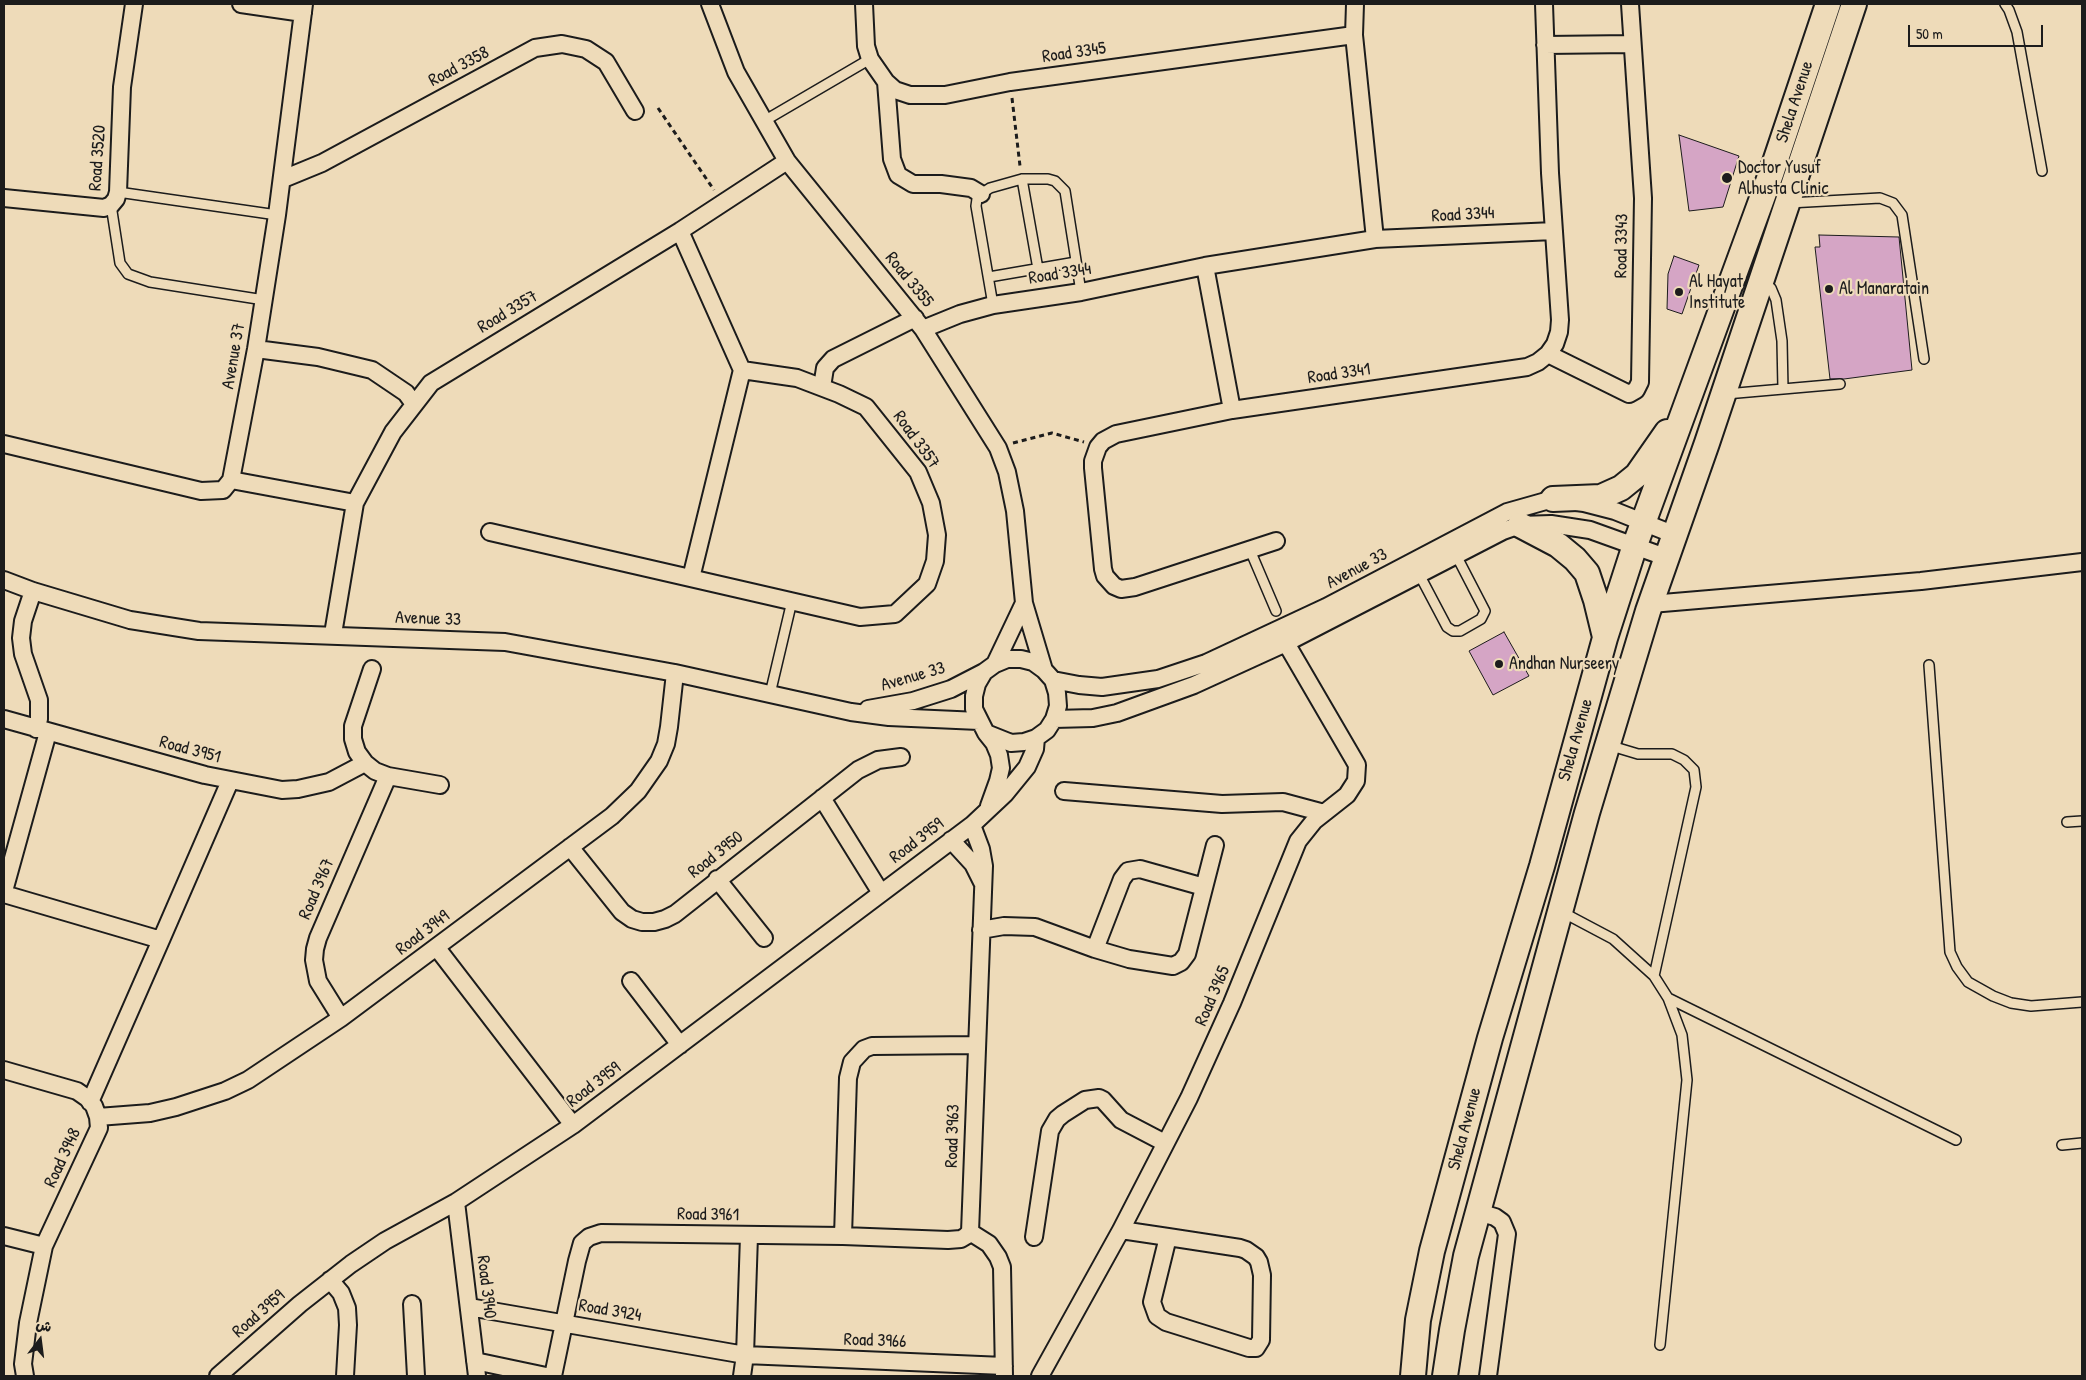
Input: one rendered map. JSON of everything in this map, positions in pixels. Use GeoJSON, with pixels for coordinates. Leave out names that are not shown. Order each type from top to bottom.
{"type":"FeatureCollection","features":[{"type":"Feature","properties":{"kind":"main road","name":"Shela Avenue"},"geometry":{"type":"LineString","coordinates":[[1413,1376],[1418,1320],[1432,1251],[1490,1038],[1542,866],[1605,638],[1635,545],[1772,171],[1828,4]]}},
{"type":"Feature","properties":{"kind":"main road","name":"Shela Avenue"},"geometry":{"type":"LineString","coordinates":[[1445,1376],[1462,1274],[1478,1212],[1560,911],[1608,745],[1651,604],[1854,4]]}},
{"type":"Feature","properties":{"kind":"main road"},"geometry":{"type":"LineString","coordinates":[[1552,499],[1601,497],[1621,488],[1637,475],[1686,406]]}},
{"type":"Feature","properties":{"kind":"main road"},"geometry":{"type":"LineString","coordinates":[[1520,525],[1558,545],[1575,559],[1587,574],[1596,600],[1605,638]]}},
{"type":"Feature","properties":{"kind":"street","name":"Road 3520"},"geometry":{"type":"LineString","coordinates":[[4,198],[96,208],[104,208],[115,199],[122,87],[134,4]]}},
{"type":"Feature","properties":{"kind":"street"},"geometry":{"type":"LineString","coordinates":[[241,4],[304,8]]}},
{"type":"Feature","properties":{"kind":"street","name":"Road 3355"},"geometry":{"type":"LineString","coordinates":[[710,4],[736,72],[787,161],[919,324],[998,448],[1007,472],[1015,511],[1024,603],[1049,675]]}},
{"type":"Feature","properties":{"kind":"street","name":"Road 3345"},"geometry":{"type":"LineString","coordinates":[[864,4],[866,46],[870,60],[886,82],[895,90],[910,95],[945,95],[1010,82],[1354,35]]}},
{"type":"Feature","properties":{"kind":"street"},"geometry":{"type":"LineString","coordinates":[[1355,4],[1354,35],[1375,239]]}},
{"type":"Feature","properties":{"kind":"street"},"geometry":{"type":"LineString","coordinates":[[1544,4],[1560,320],[1555,344],[1548,354]]}},
{"type":"Feature","properties":{"kind":"street","name":"Road 3343"},"geometry":{"type":"LineString","coordinates":[[1548,354],[1629,394],[1636,390],[1640,382],[1643,198],[1630,4]]}},
{"type":"Feature","properties":{"kind":"street","name":"Avenue 37"},"geometry":{"type":"LineString","coordinates":[[231,480],[256,349],[283,180],[304,8]]}},
{"type":"Feature","properties":{"kind":"street","name":"Road 3358"},"geometry":{"type":"LineString","coordinates":[[283,180],[322,163],[535,48],[562,44],[586,49],[606,62],[634,111]]}},
{"type":"Feature","properties":{"kind":"street"},"geometry":{"type":"LineString","coordinates":[[1545,45],[1632,44]]}},
{"type":"Feature","properties":{"kind":"street"},"geometry":{"type":"LineString","coordinates":[[886,82],[892,158],[898,175],[913,184],[941,184],[971,188],[981,194]]}},
{"type":"Feature","properties":{"kind":"street","name":"Road 3357"},"geometry":{"type":"LineString","coordinates":[[333,634],[355,503],[393,432],[430,382],[680,231],[787,161]]}},
{"type":"Feature","properties":{"kind":"street"},"geometry":{"type":"LineString","coordinates":[[680,231],[742,370],[691,578]]}},
{"type":"Feature","properties":{"kind":"street","name":"Road 3344"},"geometry":{"type":"LineString","coordinates":[[822,387],[825,368],[833,359],[919,324],[993,305],[1081,292],[1205,266],[1375,239],[1554,231]]}},
{"type":"Feature","properties":{"kind":"street"},"geometry":{"type":"LineString","coordinates":[[1205,266],[1232,410]]}},
{"type":"Feature","properties":{"kind":"street"},"geometry":{"type":"LineString","coordinates":[[256,349],[318,358],[372,370],[406,393],[414,404]]}},
{"type":"Feature","properties":{"kind":"street","name":"Road 3341"},"geometry":{"type":"LineString","coordinates":[[1098,447],[1103,441],[1116,434],[1232,410],[1527,367],[1538,362],[1548,354]]}},
{"type":"Feature","properties":{"kind":"street","name":"Road 3357"},"geometry":{"type":"LineString","coordinates":[[490,532],[860,617],[894,614],[927,584],[935,561],[937,535],[931,503],[918,472],[866,407],[840,394],[797,378],[742,370]]}},
{"type":"Feature","properties":{"kind":"street"},"geometry":{"type":"LineString","coordinates":[[4,444],[201,491],[223,490],[231,480],[355,503]]}},
{"type":"Feature","properties":{"kind":"street"},"geometry":{"type":"LineString","coordinates":[[1098,447],[1094,454],[1093,468],[1103,569],[1105,576],[1114,586],[1128,589],[1276,542]]}},
{"type":"Feature","properties":{"kind":"street","name":"Avenue 33"},"geometry":{"type":"LineString","coordinates":[[1049,675],[1079,685],[1102,687],[1158,679],[1206,664],[1326,608],[1507,512],[1552,499],[1584,503],[1615,511],[1675,535]]}},
{"type":"Feature","properties":{"kind":"street","name":"Avenue 33"},"geometry":{"type":"LineString","coordinates":[[1054,719],[1093,718],[1117,712],[1194,685],[1286,643],[1502,531],[1520,525],[1570,526],[1590,530],[1668,558]]}},
{"type":"Feature","properties":{"kind":"street"},"geometry":{"type":"LineString","coordinates":[[1651,604],[1921,581],[2082,562]]}},
{"type":"Feature","properties":{"kind":"street","name":"Avenue 33"},"geometry":{"type":"LineString","coordinates":[[4,580],[33,591],[130,620],[199,631],[333,634],[504,642],[675,673],[851,712],[982,727]]}},
{"type":"Feature","properties":{"kind":"street"},"geometry":{"type":"LineString","coordinates":[[33,591],[24,614],[21,638],[23,654],[39,700],[39,720],[42,731],[4,892],[161,940]]}},
{"type":"Feature","properties":{"kind":"street"},"geometry":{"type":"LineString","coordinates":[[990,668],[1007,660],[1021,659],[1033,662],[1049,675],[1057,693],[1058,706],[1054,719],[1047,730],[1036,738],[1024,742],[1011,742],[982,727],[974,709],[974,696],[977,684],[990,668],[1024,603]]}},
{"type":"Feature","properties":{"kind":"street","name":"Road 3965"},"geometry":{"type":"LineString","coordinates":[[1040,1376],[1121,1230],[1166,1143],[1214,1043],[1298,841],[1314,821],[1353,789],[1356,781],[1357,765],[1286,643]]}},
{"type":"Feature","properties":{"kind":"street","name":"Avenue 33"},"geometry":{"type":"LineString","coordinates":[[851,712],[913,701],[951,688],[990,668]]}},
{"type":"Feature","properties":{"kind":"street"},"geometry":{"type":"LineString","coordinates":[[372,669],[353,726],[355,745],[365,762],[375,771],[388,776],[440,784]]}},
{"type":"Feature","properties":{"kind":"street","name":"Road 3949"},"geometry":{"type":"LineString","coordinates":[[98,1117],[124,1116],[167,1109],[201,1100],[248,1080],[341,1018],[437,948],[626,804],[650,776],[666,744],[675,673]]}},
{"type":"Feature","properties":{"kind":"street","name":"Road 3951"},"geometry":{"type":"LineString","coordinates":[[4,719],[42,731],[230,780],[282,790],[298,789],[328,782],[365,762]]}},
{"type":"Feature","properties":{"kind":"street","name":"Road 3959"},"geometry":{"type":"LineString","coordinates":[[982,727],[994,743],[999,755],[1001,768],[986,813]]}},
{"type":"Feature","properties":{"kind":"street","name":"Road 3959"},"geometry":{"type":"LineString","coordinates":[[218,1376],[330,1280],[385,1242],[456,1202],[573,1125],[972,825],[1005,794],[1027,767],[1035,749],[1036,738]]}},
{"type":"Feature","properties":{"kind":"street","name":"Road 3950"},"geometry":{"type":"LineString","coordinates":[[570,847],[622,912],[632,919],[642,922],[654,922],[665,919],[868,764],[878,760],[901,757]]}},
{"type":"Feature","properties":{"kind":"street","name":"Road 3967"},"geometry":{"type":"LineString","coordinates":[[341,1018],[318,981],[314,960],[315,949],[318,938],[388,776]]}},
{"type":"Feature","properties":{"kind":"street"},"geometry":{"type":"LineString","coordinates":[[90,1102],[230,780]]}},
{"type":"Feature","properties":{"kind":"street"},"geometry":{"type":"LineString","coordinates":[[1064,791],[1222,804],[1283,802],[1324,813]]}},
{"type":"Feature","properties":{"kind":"street"},"geometry":{"type":"LineString","coordinates":[[822,798],[881,893]]}},
{"type":"Feature","properties":{"kind":"street","name":"Road 3963"},"geometry":{"type":"LineString","coordinates":[[970,1232],[983,884],[983,857],[972,825]]}},
{"type":"Feature","properties":{"kind":"street"},"geometry":{"type":"LineString","coordinates":[[951,840],[973,864],[983,884]]}},
{"type":"Feature","properties":{"kind":"street"},"geometry":{"type":"LineString","coordinates":[[981,930],[1004,926],[1035,927],[1129,959],[1173,966],[1181,962],[1187,954],[1215,844]]}},
{"type":"Feature","properties":{"kind":"street"},"geometry":{"type":"LineString","coordinates":[[1095,949],[1122,879],[1128,871],[1140,870],[1204,887]]}},
{"type":"Feature","properties":{"kind":"street"},"geometry":{"type":"LineString","coordinates":[[717,879],[764,938]]}},
{"type":"Feature","properties":{"kind":"street"},"geometry":{"type":"LineString","coordinates":[[437,948],[573,1125]]}},
{"type":"Feature","properties":{"kind":"street"},"geometry":{"type":"LineString","coordinates":[[631,982],[680,1045]]}},
{"type":"Feature","properties":{"kind":"street"},"geometry":{"type":"LineString","coordinates":[[843,1236],[848,1078],[852,1062],[864,1049],[872,1046],[977,1046]]}},
{"type":"Feature","properties":{"kind":"street","name":"Road 3948"},"geometry":{"type":"LineString","coordinates":[[4,1070],[77,1091],[90,1102],[98,1117],[99,1128],[44,1246],[28,1323],[23,1364],[24,1376]]}},
{"type":"Feature","properties":{"kind":"street"},"geometry":{"type":"LineString","coordinates":[[1034,1238],[1050,1132],[1057,1119],[1063,1114],[1089,1098],[1099,1098],[1121,1120],[1166,1143]]}},
{"type":"Feature","properties":{"kind":"street","name":"Road 3940"},"geometry":{"type":"LineString","coordinates":[[456,1202],[476,1369]]}},
{"type":"Feature","properties":{"kind":"street"},"geometry":{"type":"LineString","coordinates":[[1478,1212],[1502,1222],[1507,1234],[1488,1376]]}},
{"type":"Feature","properties":{"kind":"street"},"geometry":{"type":"LineString","coordinates":[[1121,1230],[1168,1237],[1240,1248],[1256,1257],[1262,1275],[1261,1340],[1256,1348],[1249,1348],[1184,1328],[1166,1322],[1157,1316],[1152,1302],[1168,1237]]}},
{"type":"Feature","properties":{"kind":"street"},"geometry":{"type":"LineString","coordinates":[[970,1232],[983,1238],[989,1244],[1002,1267],[1004,1371]]}},
{"type":"Feature","properties":{"kind":"street","name":"Road 3961"},"geometry":{"type":"LineString","coordinates":[[554,1376],[563,1324],[582,1243],[588,1236],[601,1233],[843,1236],[948,1240],[960,1239],[970,1232]]}},
{"type":"Feature","properties":{"kind":"street"},"geometry":{"type":"LineString","coordinates":[[4,1236],[44,1246]]}},
{"type":"Feature","properties":{"kind":"street"},"geometry":{"type":"LineString","coordinates":[[742,1376],[746,1355],[749,1236]]}},
{"type":"Feature","properties":{"kind":"street"},"geometry":{"type":"LineString","coordinates":[[330,1280],[341,1293],[347,1308],[345,1376]]}},
{"type":"Feature","properties":{"kind":"street"},"geometry":{"type":"LineString","coordinates":[[412,1304],[416,1376]]}},
{"type":"Feature","properties":{"kind":"street","name":"Road 3924"},"geometry":{"type":"LineString","coordinates":[[469,1307],[746,1355]]}},
{"type":"Feature","properties":{"kind":"street","name":"Road 3966"},"geometry":{"type":"LineString","coordinates":[[746,1355],[843,1368],[1004,1371]]}},
{"type":"Feature","properties":{"kind":"street"},"geometry":{"type":"LineString","coordinates":[[476,1369],[546,1376]]}},
{"type":"Feature","properties":{"kind":"lane"},"geometry":{"type":"LineString","coordinates":[[2005,4],[2017,32],[2042,170]]}},
{"type":"Feature","properties":{"kind":"lane"},"geometry":{"type":"LineString","coordinates":[[764,121],[870,60]]}},
{"type":"Feature","properties":{"kind":"lane"},"geometry":{"type":"LineString","coordinates":[[1022,179],[1038,269]]}},
{"type":"Feature","properties":{"kind":"lane"},"geometry":{"type":"LineString","coordinates":[[993,305],[976,206],[981,194],[990,188],[1022,179],[1048,179],[1055,181],[1065,191],[1081,292]]}},
{"type":"Feature","properties":{"kind":"lane"},"geometry":{"type":"LineString","coordinates":[[1786,203],[1880,198],[1893,204],[1902,215],[1924,359]]}},
{"type":"Feature","properties":{"kind":"lane"},"geometry":{"type":"LineString","coordinates":[[264,300],[150,282],[128,274],[120,263],[115,199],[277,215]]}},
{"type":"Feature","properties":{"kind":"lane"},"geometry":{"type":"LineString","coordinates":[[988,277],[1076,262]]}},
{"type":"Feature","properties":{"kind":"lane"},"geometry":{"type":"LineString","coordinates":[[1760,282],[1771,288],[1776,300],[1782,341],[1783,389]]}},
{"type":"Feature","properties":{"kind":"lane"},"geometry":{"type":"LineString","coordinates":[[1723,394],[1840,384]]}},
{"type":"Feature","properties":{"kind":"lane"},"geometry":{"type":"LineString","coordinates":[[1250,550],[1276,611]]}},
{"type":"Feature","properties":{"kind":"lane"},"geometry":{"type":"LineString","coordinates":[[1419,574],[1447,627],[1453,631],[1460,631],[1481,619],[1485,611],[1456,555]]}},
{"type":"Feature","properties":{"kind":"lane"},"geometry":{"type":"LineString","coordinates":[[770,694],[792,600]]}},
{"type":"Feature","properties":{"kind":"lane"},"geometry":{"type":"LineString","coordinates":[[1929,665],[1950,952],[1957,967],[1968,982],[1993,996],[2011,1003],[2031,1006],[2082,1002]]}},
{"type":"Feature","properties":{"kind":"lane"},"geometry":{"type":"LineString","coordinates":[[1608,745],[1638,754],[1672,754],[1684,760],[1694,770],[1696,787],[1654,976]]}},
{"type":"Feature","properties":{"kind":"lane"},"geometry":{"type":"LineString","coordinates":[[2068,822],[2082,821]]}},
{"type":"Feature","properties":{"kind":"lane"},"geometry":{"type":"LineString","coordinates":[[1560,911],[1613,939],[1654,976],[1668,998],[1682,1035],[1687,1080],[1660,1345]]}},
{"type":"Feature","properties":{"kind":"lane"},"geometry":{"type":"LineString","coordinates":[[1668,998],[1956,1140]]}},
{"type":"Feature","properties":{"kind":"lane"},"geometry":{"type":"LineString","coordinates":[[2062,1145],[2082,1143]]}},
{"type":"Feature","properties":{"kind":"path"},"geometry":{"type":"LineString","coordinates":[[1010,82],[1022,179]]}},
{"type":"Feature","properties":{"kind":"path"},"geometry":{"type":"LineString","coordinates":[[658,108],[722,202]]}},
{"type":"Feature","properties":{"kind":"path"},"geometry":{"type":"LineString","coordinates":[[998,448],[1052,432],[1060,433],[1098,447]]}},
{"type":"Feature","properties":{"kind":"building"},"geometry":{"type":"Polygon","coordinates":[[[1679,135],[1739,156],[1723,207],[1689,211],[1679,135]]]}},
{"type":"Feature","properties":{"kind":"building"},"geometry":{"type":"Polygon","coordinates":[[[1819,235],[1899,237],[1912,370],[1844,379],[1830,379],[1815,247],[1820,247],[1819,235]]]}},
{"type":"Feature","properties":{"kind":"building","name":"Al Hayat Institute"},"geometry":{"type":"Polygon","coordinates":[[[1674,256],[1699,265],[1682,314],[1667,309],[1668,274],[1674,256]]]}},
{"type":"Feature","properties":{"kind":"building","name":"Andhan Nurseery"},"geometry":{"type":"Polygon","coordinates":[[[1504,632],[1529,676],[1493,695],[1469,651],[1504,632]]]}},
{"type":"Feature","properties":{"kind":"place","name":"Doctor Yusuf Alhusta Clinic"},"geometry":{"type":"Point","coordinates":[1727,178]}},
{"type":"Feature","properties":{"kind":"place","name":"Al Manaratain"},"geometry":{"type":"Point","coordinates":[1829,289]}},
{"type":"Feature","properties":{"kind":"place","name":"Al Hayat Institute"},"geometry":{"type":"Point","coordinates":[1679,292]}},
{"type":"Feature","properties":{"kind":"place","name":"Andhan Nurseery"},"geometry":{"type":"Point","coordinates":[1499,664]}}]}
